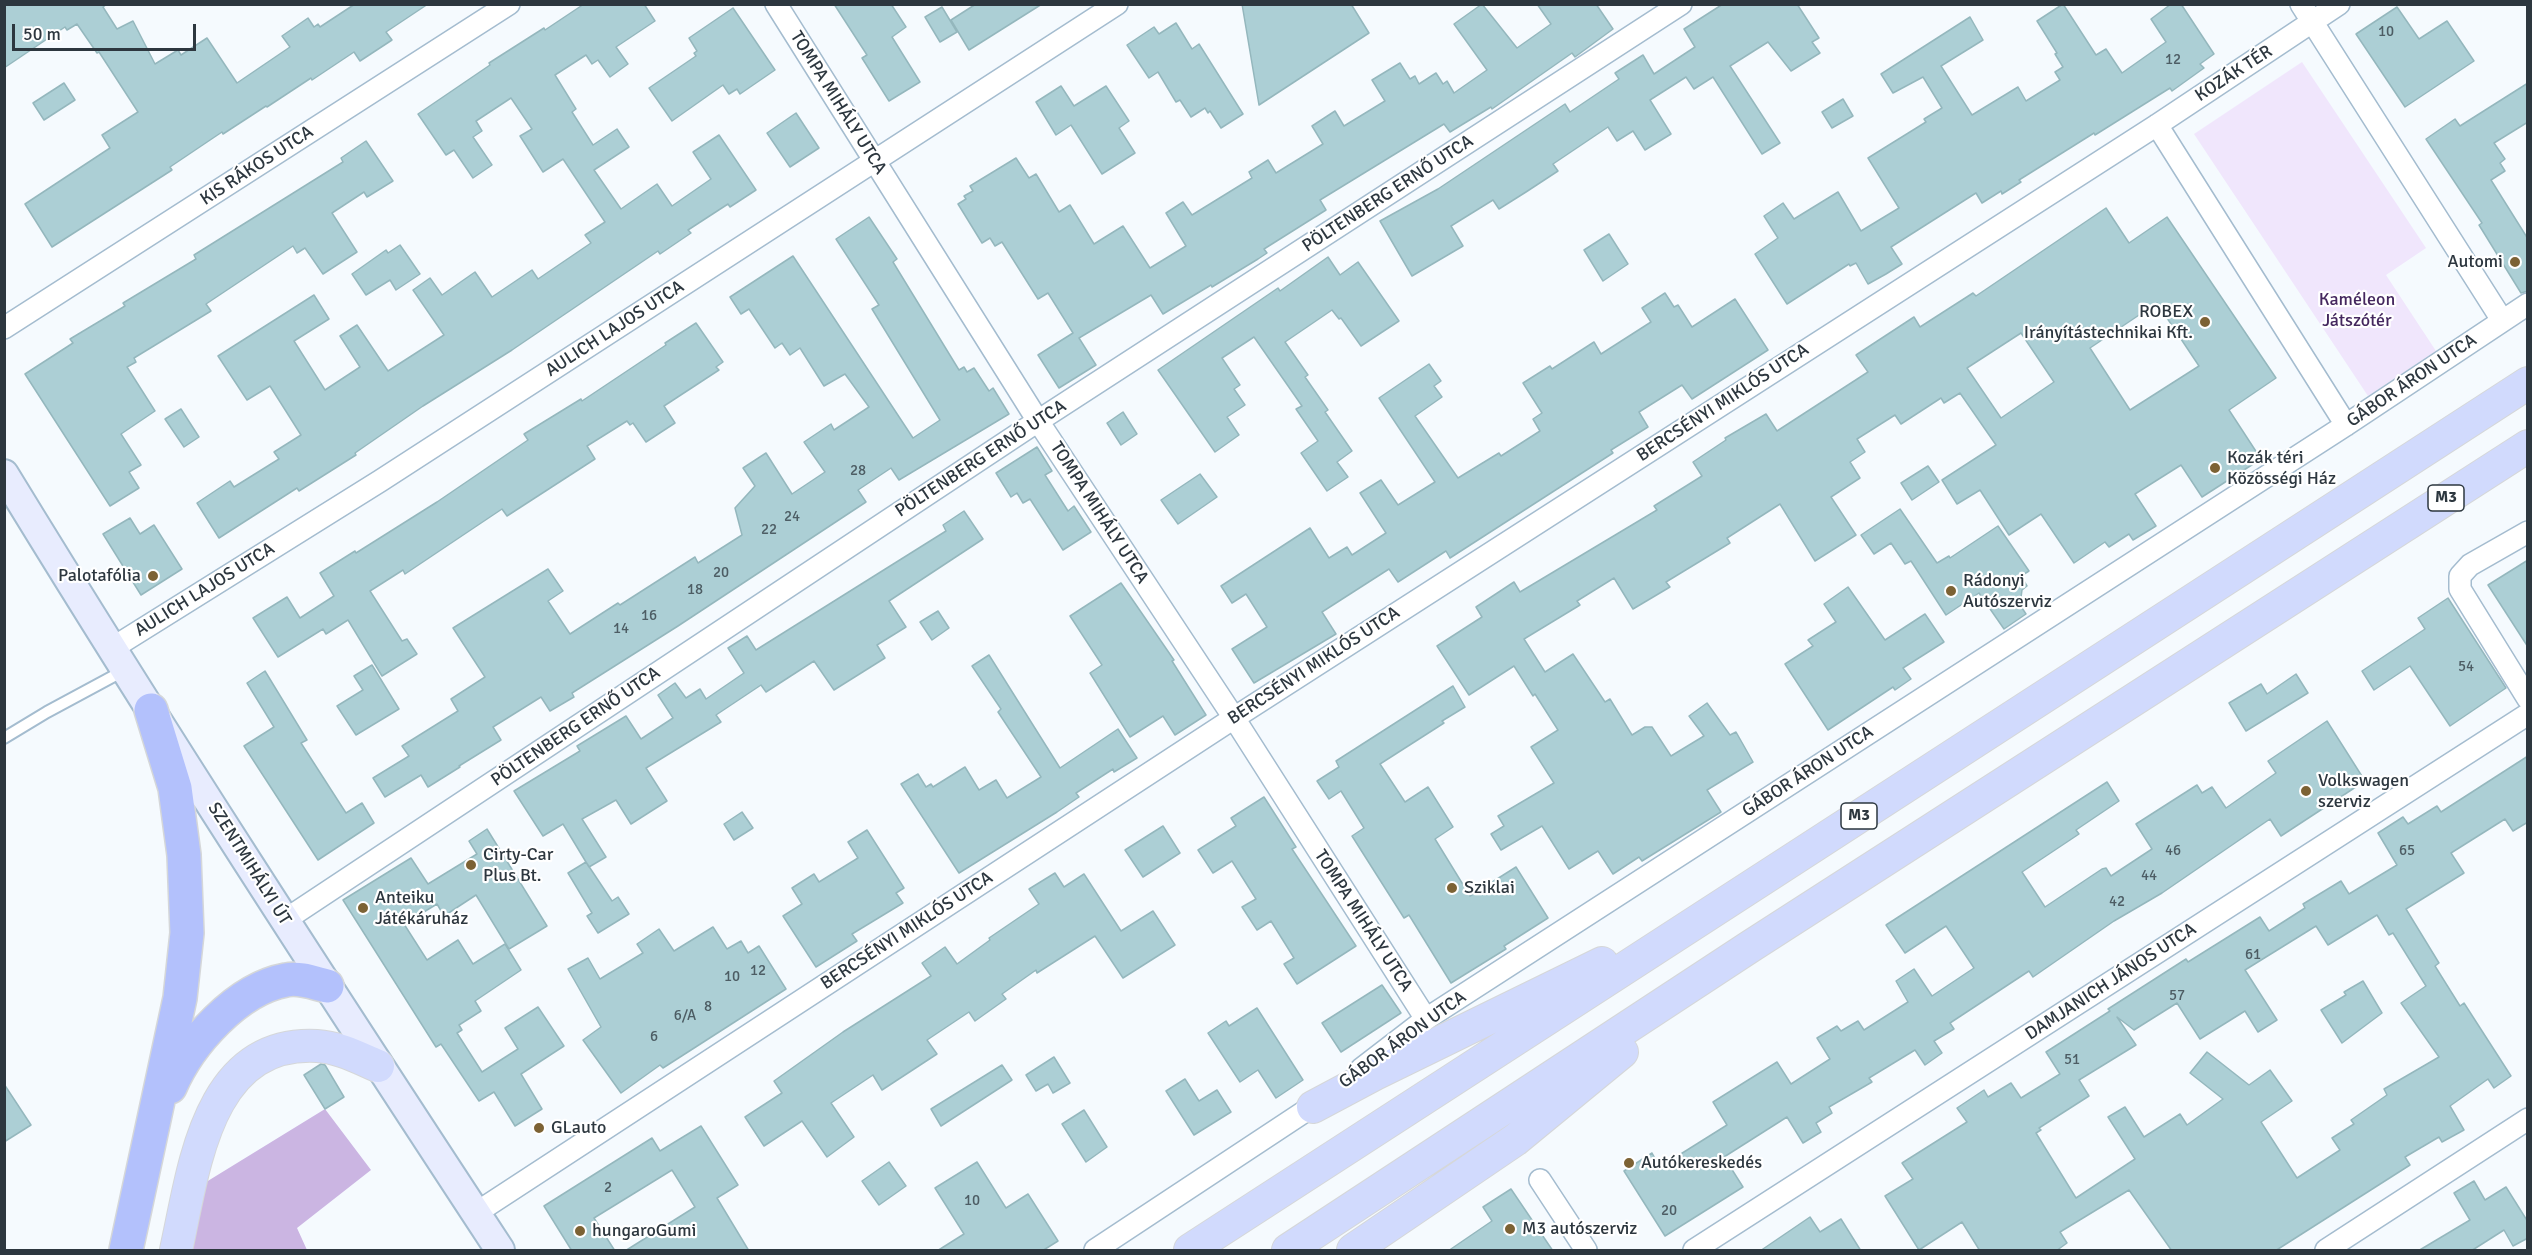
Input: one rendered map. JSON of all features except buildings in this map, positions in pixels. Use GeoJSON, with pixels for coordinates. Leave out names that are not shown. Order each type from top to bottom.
{"type":"FeatureCollection","features":[{"type":"Feature","properties":{"kind":"highway"},"geometry":{"type":"LineString","coordinates":[[126,1251],[180,998],[187,933],[184,855],[175,788],[151,710]]}},
{"type":"Feature","properties":{"kind":"highway"},"geometry":{"type":"LineString","coordinates":[[154,1122],[175,1074],[208,1028],[231,1009],[260,988],[287,980],[302,980],[327,986]]}},
{"type":"Feature","properties":{"kind":"main road","name":"M3"},"geometry":{"type":"LineString","coordinates":[[1190,1251],[2528,383]]}},
{"type":"Feature","properties":{"kind":"main road","name":"M3"},"geometry":{"type":"LineString","coordinates":[[1288,1251],[1751,946],[2528,446]]}},
{"type":"Feature","properties":{"kind":"main road","name":"SZENTMIHÁLYI ÚT"},"geometry":{"type":"LineString","coordinates":[[4,474],[118,659],[285,921],[500,1251]]}},
{"type":"Feature","properties":{"kind":"main road"},"geometry":{"type":"LineString","coordinates":[[1313,1107],[1375,1074],[1726,902]]}},
{"type":"Feature","properties":{"kind":"main road"},"geometry":{"type":"LineString","coordinates":[[1353,1251],[1515,1140],[1751,946]]}},
{"type":"Feature","properties":{"kind":"main road"},"geometry":{"type":"LineString","coordinates":[[176,1251],[199,1150],[210,1118],[226,1086],[244,1068],[283,1049],[317,1046],[344,1052],[378,1066]]}},
{"type":"Feature","properties":{"kind":"street","name":"KIS RÁKOS UTCA"},"geometry":{"type":"LineString","coordinates":[[4,328],[509,4]]}},
{"type":"Feature","properties":{"kind":"street","name":"TOMPA MIHÁLY UTCA"},"geometry":{"type":"LineString","coordinates":[[776,4],[1038,421],[1234,718],[1426,1019]]}},
{"type":"Feature","properties":{"kind":"street","name":"AULICH LAJOS UTCA"},"geometry":{"type":"LineString","coordinates":[[118,659],[390,475],[1117,4]]}},
{"type":"Feature","properties":{"kind":"street","name":"PÖLTENBERG ERNŐ UTCA"},"geometry":{"type":"LineString","coordinates":[[285,921],[1038,421],[1681,4]]}},
{"type":"Feature","properties":{"kind":"street"},"geometry":{"type":"LineString","coordinates":[[2301,4],[2502,320]]}},
{"type":"Feature","properties":{"kind":"street"},"geometry":{"type":"LineString","coordinates":[[2312,22],[2339,4]]}},
{"type":"Feature","properties":{"kind":"street","name":"KOZÁK TÉR"},"geometry":{"type":"LineString","coordinates":[[2157,125],[2312,22]]}},
{"type":"Feature","properties":{"kind":"street"},"geometry":{"type":"LineString","coordinates":[[2157,125],[2346,425]]}},
{"type":"Feature","properties":{"kind":"street","name":"BERCSÉNYI MIKLÓS UTCA"},"geometry":{"type":"LineString","coordinates":[[476,1213],[1234,718],[2157,125]]}},
{"type":"Feature","properties":{"kind":"street","name":"GÁBOR ÁRON UTCA"},"geometry":{"type":"LineString","coordinates":[[1095,1251],[1313,1107],[1426,1019],[2346,425],[2528,304]]}},
{"type":"Feature","properties":{"kind":"street"},"geometry":{"type":"LineString","coordinates":[[2528,532],[2470,565],[2460,576],[2460,589],[2528,699]]}},
{"type":"Feature","properties":{"kind":"street","name":"DAMJANICH JÁNOS UTCA"},"geometry":{"type":"LineString","coordinates":[[1694,1251],[2528,714]]}},
{"type":"Feature","properties":{"kind":"street"},"geometry":{"type":"LineString","coordinates":[[2326,1251],[2528,1119]]}},
{"type":"Feature","properties":{"kind":"street"},"geometry":{"type":"LineString","coordinates":[[1540,1180],[1586,1251]]}},
{"type":"Feature","properties":{"kind":"lane"},"geometry":{"type":"LineString","coordinates":[[4,738],[47,712],[118,659]]}},
{"type":"Feature","properties":{"kind":"green space","name":"Kaméleon Játszótér"},"geometry":{"type":"Polygon","coordinates":[[[2302,62],[2426,248],[2386,275],[2436,351],[2368,396],[2194,134],[2302,62]]]}},
{"type":"Feature","properties":{"kind":"shaded area"},"geometry":{"type":"Polygon","coordinates":[[[325,1109],[371,1170],[297,1228],[307,1250],[182,1250],[198,1187],[325,1109]]]}},
{"type":"Feature","properties":{"kind":"place","name":"Automi"},"geometry":{"type":"Point","coordinates":[2515,262]}},
{"type":"Feature","properties":{"kind":"place","name":"ROBEX Irányítástechnikai Kft."},"geometry":{"type":"Point","coordinates":[2205,322]}},
{"type":"Feature","properties":{"kind":"place","name":"Kozák téri Közösségi Ház"},"geometry":{"type":"Point","coordinates":[2215,468]}},
{"type":"Feature","properties":{"kind":"place","name":"Palotafólia"},"geometry":{"type":"Point","coordinates":[153,576]}},
{"type":"Feature","properties":{"kind":"place","name":"Rádonyi Autószerviz"},"geometry":{"type":"Point","coordinates":[1951,591]}},
{"type":"Feature","properties":{"kind":"place","name":"Volkswagen szerviz"},"geometry":{"type":"Point","coordinates":[2306,791]}},
{"type":"Feature","properties":{"kind":"place","name":"Cirty-Car Plus Bt."},"geometry":{"type":"Point","coordinates":[471,865]}},
{"type":"Feature","properties":{"kind":"place","name":"Sziklai"},"geometry":{"type":"Point","coordinates":[1452,888]}},
{"type":"Feature","properties":{"kind":"place","name":"Anteiku Játékáruház"},"geometry":{"type":"Point","coordinates":[363,908]}},
{"type":"Feature","properties":{"kind":"place","name":"GLauto"},"geometry":{"type":"Point","coordinates":[539,1128]}},
{"type":"Feature","properties":{"kind":"place","name":"Autókereskedés"},"geometry":{"type":"Point","coordinates":[1629,1163]}},
{"type":"Feature","properties":{"kind":"place","name":"M3 autószerviz"},"geometry":{"type":"Point","coordinates":[1510,1229]}},
{"type":"Feature","properties":{"kind":"place","name":"hungaroGumi"},"geometry":{"type":"Point","coordinates":[580,1231]}}]}
